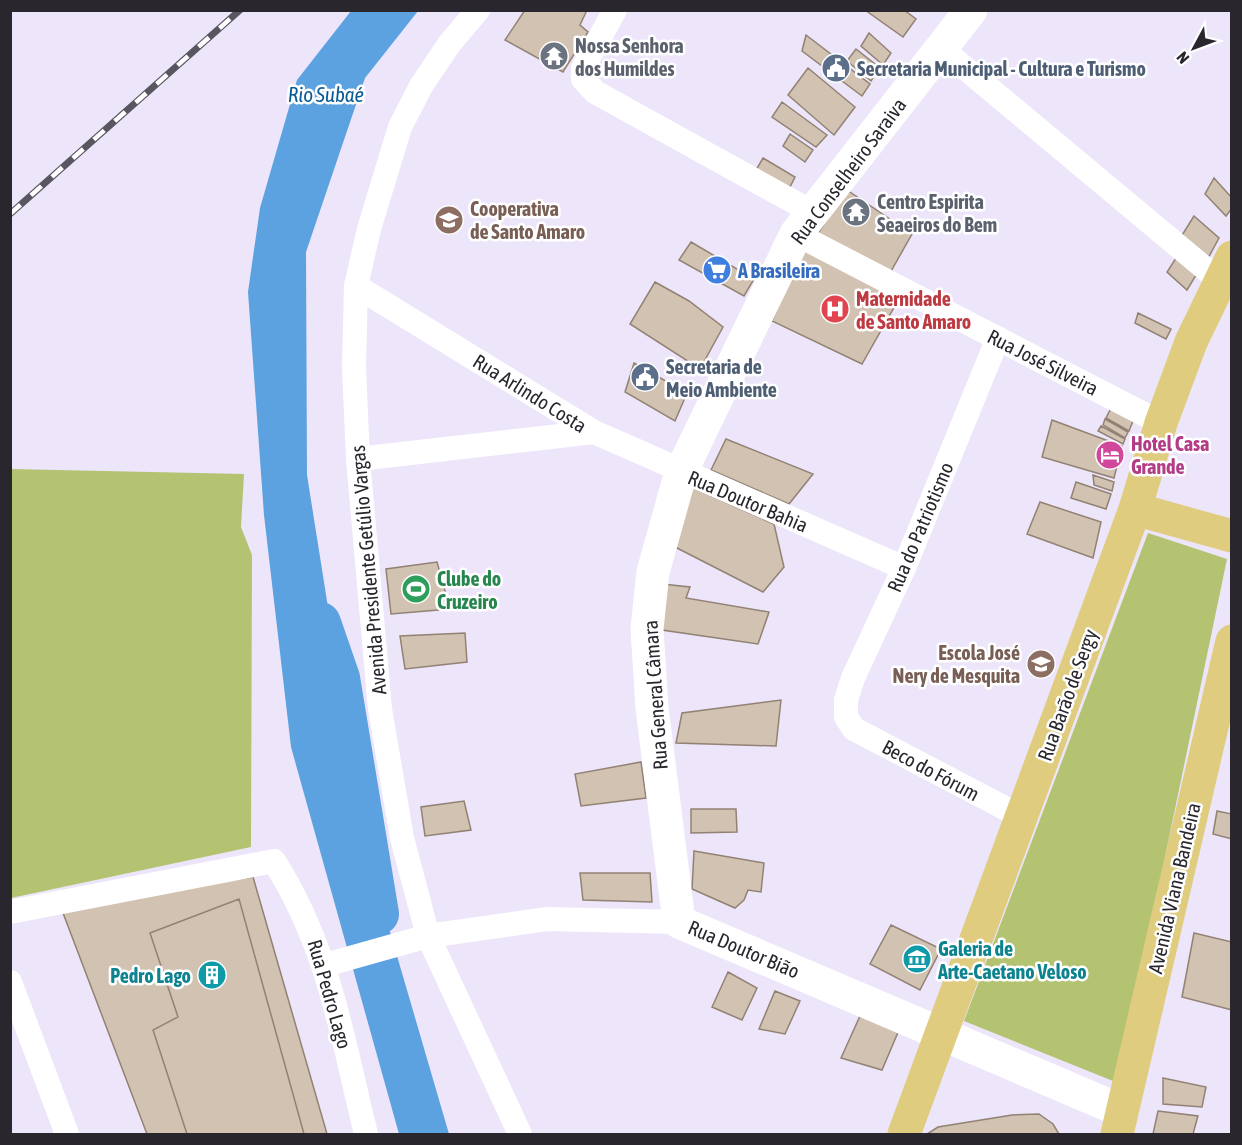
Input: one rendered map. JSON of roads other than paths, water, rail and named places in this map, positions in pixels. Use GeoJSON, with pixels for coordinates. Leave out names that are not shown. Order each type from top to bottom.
{"type":"FeatureCollection","features":[{"type":"Feature","properties":{"kind":"main road","name":"Rua Barão de Sergy"},"geometry":{"type":"LineString","coordinates":[[904,1134],[1135,509],[1161,423],[1191,342],[1226,269]]}},
{"type":"Feature","properties":{"kind":"main road"},"geometry":{"type":"LineString","coordinates":[[1135,509],[1232,536]]}},
{"type":"Feature","properties":{"kind":"main road","name":"Avenida Viana Bandeira"},"geometry":{"type":"LineString","coordinates":[[1120,1123],[1232,641]]}},
{"type":"Feature","properties":{"kind":"street","name":"Avenida Presidente Getúlio Vargas"},"geometry":{"type":"LineString","coordinates":[[478,10],[450,43],[421,86],[400,127],[369,229],[356,286],[354,367],[358,459],[380,709],[419,938],[520,1134]]}},
{"type":"Feature","properties":{"kind":"street","name":"Rua José Silveira"},"geometry":{"type":"LineString","coordinates":[[615,10],[583,68],[583,79],[595,92],[804,223],[998,338],[1161,423]]}},
{"type":"Feature","properties":{"kind":"street","name":"Rua Conselheiro Saraiva"},"geometry":{"type":"LineString","coordinates":[[681,472],[804,223],[971,10]]}},
{"type":"Feature","properties":{"kind":"street"},"geometry":{"type":"LineString","coordinates":[[941,48],[1226,269]]}},
{"type":"Feature","properties":{"kind":"street","name":"Rua Arlindo Costa"},"geometry":{"type":"LineString","coordinates":[[356,286],[594,432]]}},
{"type":"Feature","properties":{"kind":"street","name":"Rua do Patriotismo"},"geometry":{"type":"LineString","coordinates":[[846,717],[846,700],[853,678],[904,568],[998,338]]}},
{"type":"Feature","properties":{"kind":"street","name":"Rua Arlindo Costa"},"geometry":{"type":"LineString","coordinates":[[358,459],[594,432]]}},
{"type":"Feature","properties":{"kind":"street","name":"Rua Doutor Bahia"},"geometry":{"type":"LineString","coordinates":[[594,432],[904,568]]}},
{"type":"Feature","properties":{"kind":"street","name":"Rua General Câmara"},"geometry":{"type":"LineString","coordinates":[[679,922],[651,708],[647,629],[653,572],[681,472]]}},
{"type":"Feature","properties":{"kind":"street","name":"Beco do Fórum"},"geometry":{"type":"LineString","coordinates":[[846,717],[854,729],[1022,817]]}},
{"type":"Feature","properties":{"kind":"street","name":"Rua Pedro Lago"},"geometry":{"type":"LineString","coordinates":[[10,912],[274,861],[335,963],[366,1134]]}},
{"type":"Feature","properties":{"kind":"street","name":"Rua Doutor Bião"},"geometry":{"type":"LineString","coordinates":[[335,963],[419,938],[547,919],[679,922],[943,1033],[1120,1123]]}},
{"type":"Feature","properties":{"kind":"street"},"geometry":{"type":"LineString","coordinates":[[10,982],[67,1134]]}},
{"type":"Feature","properties":{"kind":"water","name":"Rio Subaé"},"geometry":{"type":"Polygon","coordinates":[[[351,11],[418,11],[365,78],[306,252],[307,475],[367,853],[449,1134],[399,1134],[291,747],[264,515],[248,292],[260,208],[297,80],[351,11]]]}},
{"type":"Feature","properties":{"kind":"waterway"},"geometry":{"type":"LineString","coordinates":[[320,623],[339,678],[378,914]]}},
{"type":"Feature","properties":{"kind":"railway"},"geometry":{"type":"LineString","coordinates":[[10,214],[240,10]]}},
{"type":"Feature","properties":{"kind":"place","name":"Nossa Senhora dos Humildes"},"geometry":{"type":"Point","coordinates":[554,56]}},
{"type":"Feature","properties":{"kind":"place","name":"Secretaria Municipal - Cultura e Turismo"},"geometry":{"type":"Point","coordinates":[836,68]}},
{"type":"Feature","properties":{"kind":"place","name":"Centro Espirita Seaeiros do Bem"},"geometry":{"type":"Point","coordinates":[856,212]}},
{"type":"Feature","properties":{"kind":"place","name":"Cooperativa de Santo Amaro"},"geometry":{"type":"Point","coordinates":[449,220]}},
{"type":"Feature","properties":{"kind":"place","name":"A Brasileira"},"geometry":{"type":"Point","coordinates":[717,270]}},
{"type":"Feature","properties":{"kind":"place","name":"Maternidade de Santo Amaro"},"geometry":{"type":"Point","coordinates":[835,309]}},
{"type":"Feature","properties":{"kind":"place","name":"Secretaria de Meio Ambiente"},"geometry":{"type":"Point","coordinates":[645,377]}},
{"type":"Feature","properties":{"kind":"place","name":"Hotel Casa Grande"},"geometry":{"type":"Point","coordinates":[1110,455]}},
{"type":"Feature","properties":{"kind":"place","name":"Clube do Cruzeiro"},"geometry":{"type":"Point","coordinates":[416,589]}},
{"type":"Feature","properties":{"kind":"place","name":"Escola José Nery de Mesquita"},"geometry":{"type":"Point","coordinates":[1041,664]}},
{"type":"Feature","properties":{"kind":"place","name":"Galeria de Arte-Caetano Veloso"},"geometry":{"type":"Point","coordinates":[917,959]}},
{"type":"Feature","properties":{"kind":"place","name":"Pedro Lago"},"geometry":{"type":"Point","coordinates":[212,975]}}]}
